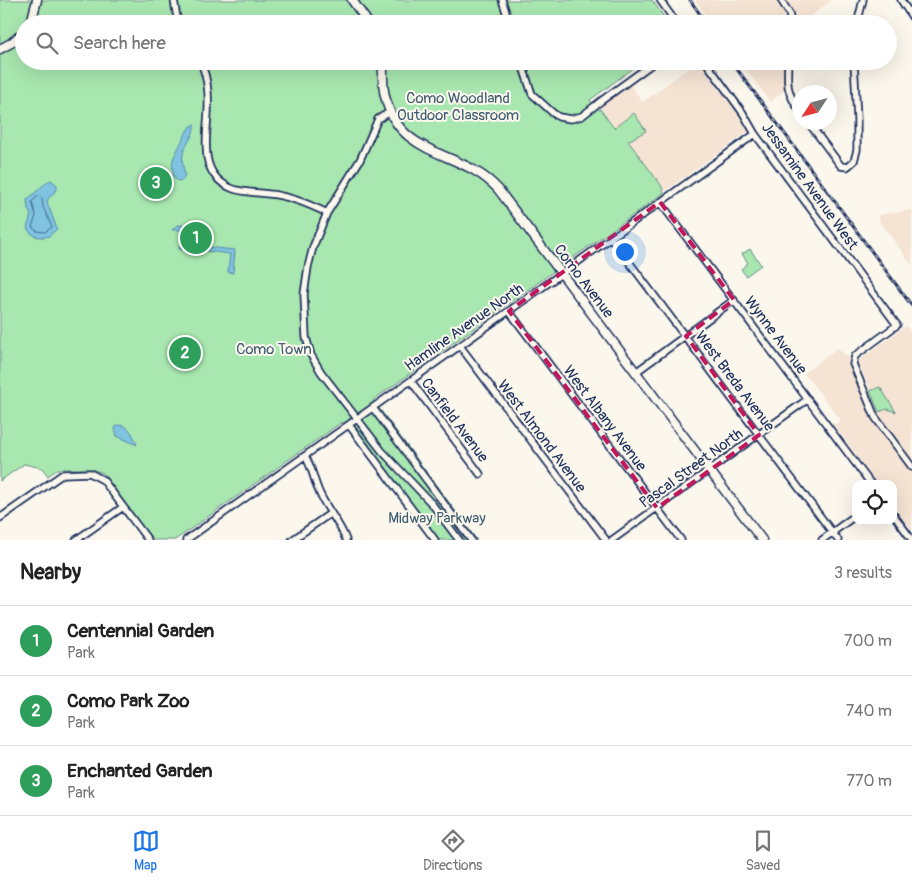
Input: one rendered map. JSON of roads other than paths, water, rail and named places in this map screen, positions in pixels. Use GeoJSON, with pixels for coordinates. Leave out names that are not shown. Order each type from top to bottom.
{"type":"FeatureCollection","features":[{"type":"Feature","properties":{"kind":"main road"},"geometry":{"type":"LineString","coordinates":[[33,15],[37,0]]}},
{"type":"Feature","properties":{"kind":"main road"},"geometry":{"type":"LineString","coordinates":[[352,0],[363,15]]}},
{"type":"Feature","properties":{"kind":"main road"},"geometry":{"type":"LineString","coordinates":[[0,49],[15,40]]}},
{"type":"Feature","properties":{"kind":"main road","name":"Como Avenue"},"geometry":{"type":"LineString","coordinates":[[383,70],[384,90],[390,112],[401,128],[417,143],[476,170],[491,181],[762,540]]}},
{"type":"Feature","properties":{"kind":"street"},"geometry":{"type":"LineString","coordinates":[[174,0],[176,15]]}},
{"type":"Feature","properties":{"kind":"street"},"geometry":{"type":"LineString","coordinates":[[502,0],[507,15]]}},
{"type":"Feature","properties":{"kind":"street"},"geometry":{"type":"LineString","coordinates":[[660,0],[671,15]]}},
{"type":"Feature","properties":{"kind":"street"},"geometry":{"type":"LineString","coordinates":[[782,0],[789,15]]}},
{"type":"Feature","properties":{"kind":"street"},"geometry":{"type":"LineString","coordinates":[[859,15],[863,0]]}},
{"type":"Feature","properties":{"kind":"street"},"geometry":{"type":"LineString","coordinates":[[901,0],[912,17]]}},
{"type":"Feature","properties":{"kind":"street"},"geometry":{"type":"LineString","coordinates":[[203,70],[208,93],[206,156],[209,167],[216,178],[232,189],[287,197],[327,213]]}},
{"type":"Feature","properties":{"kind":"street"},"geometry":{"type":"LineString","coordinates":[[524,70],[532,94],[548,110],[565,119],[582,116],[644,70]]}},
{"type":"Feature","properties":{"kind":"street","name":"Jessamine Avenue West"},"geometry":{"type":"LineString","coordinates":[[712,70],[743,112],[755,134],[897,325],[855,356],[853,364],[875,417],[912,467]]}},
{"type":"Feature","properties":{"kind":"street"},"geometry":{"type":"LineString","coordinates":[[788,70],[787,88],[792,101]]}},
{"type":"Feature","properties":{"kind":"street"},"geometry":{"type":"LineString","coordinates":[[814,130],[841,166],[847,167],[854,161],[857,150],[854,70]]}},
{"type":"Feature","properties":{"kind":"street"},"geometry":{"type":"LineString","coordinates":[[390,112],[378,119],[360,160],[327,213],[313,247],[308,266],[304,302],[306,337],[311,355],[317,367],[382,451],[432,504],[459,540]]}},
{"type":"Feature","properties":{"kind":"street","name":"Hamline Avenue North"},"geometry":{"type":"LineString","coordinates":[[186,540],[755,134]]}},
{"type":"Feature","properties":{"kind":"street","name":"Wynne Avenue"},"geometry":{"type":"LineString","coordinates":[[660,202],[868,480]]}},
{"type":"Feature","properties":{"kind":"street","name":"West Breda Avenue"},"geometry":{"type":"LineString","coordinates":[[611,238],[838,540]]}},
{"type":"Feature","properties":{"kind":"street"},"geometry":{"type":"LineString","coordinates":[[636,372],[734,300]]}},
{"type":"Feature","properties":{"kind":"street","name":"West Albany Avenue"},"geometry":{"type":"LineString","coordinates":[[509,311],[681,540]]}},
{"type":"Feature","properties":{"kind":"street","name":"West Almond Avenue"},"geometry":{"type":"LineString","coordinates":[[460,346],[606,540]]}},
{"type":"Feature","properties":{"kind":"street","name":"Canfield Avenue"},"geometry":{"type":"LineString","coordinates":[[411,381],[480,474]]}},
{"type":"Feature","properties":{"kind":"street","name":"Pascal Street North"},"geometry":{"type":"LineString","coordinates":[[612,540],[808,399]]}},
{"type":"Feature","properties":{"kind":"street"},"geometry":{"type":"LineString","coordinates":[[373,408],[471,540]]}},
{"type":"Feature","properties":{"kind":"street"},"geometry":{"type":"LineString","coordinates":[[349,425],[435,540]]}},
{"type":"Feature","properties":{"kind":"street"},"geometry":{"type":"LineString","coordinates":[[305,456],[311,466],[320,495],[340,526],[346,540]]}},
{"type":"Feature","properties":{"kind":"street"},"geometry":{"type":"LineString","coordinates":[[0,518],[60,476],[69,473],[93,474],[102,480],[148,540]]}},
{"type":"Feature","properties":{"kind":"street"},"geometry":{"type":"LineString","coordinates":[[76,540],[123,507]]}},
{"type":"Feature","properties":{"kind":"street"},"geometry":{"type":"LineString","coordinates":[[292,540],[331,513]]}},
{"type":"Feature","properties":{"kind":"street"},"geometry":{"type":"LineString","coordinates":[[822,540],[852,518]]}},
{"type":"Feature","properties":{"kind":"street"},"geometry":{"type":"LineString","coordinates":[[897,519],[912,540]]}},
{"type":"Feature","properties":{"kind":"water"},"geometry":{"type":"Polygon","coordinates":[[[194,124],[193,134],[183,154],[185,175],[183,180],[178,181],[174,178],[172,163],[188,129],[194,124]]]}},
{"type":"Feature","properties":{"kind":"water"},"geometry":{"type":"Polygon","coordinates":[[[51,180],[57,185],[57,189],[47,202],[57,229],[49,236],[39,237],[33,235],[27,228],[31,215],[27,200],[51,180]]]}},
{"type":"Feature","properties":{"kind":"water"},"geometry":{"type":"Polygon","coordinates":[[[178,225],[197,227],[197,232],[188,231],[187,244],[204,246],[203,251],[179,249],[179,246],[184,246],[186,230],[172,230],[178,225]]]}},
{"type":"Feature","properties":{"kind":"water"},"geometry":{"type":"Polygon","coordinates":[[[207,247],[235,250],[233,273],[228,272],[230,254],[207,251],[207,247]]]}},
{"type":"Feature","properties":{"kind":"water"},"geometry":{"type":"Polygon","coordinates":[[[118,425],[128,429],[137,445],[117,436],[115,428],[118,425]]]}},
{"type":"Feature","properties":{"kind":"railway"},"geometry":{"type":"LineString","coordinates":[[690,0],[701,15]]}},
{"type":"Feature","properties":{"kind":"railway"},"geometry":{"type":"LineString","coordinates":[[738,70],[912,306]]}},
{"type":"Feature","properties":{"kind":"place","name":"Enchanted Garden"},"geometry":{"type":"Point","coordinates":[156,183]}},
{"type":"Feature","properties":{"kind":"place","name":"Centennial Garden"},"geometry":{"type":"Point","coordinates":[196,238]}},
{"type":"Feature","properties":{"kind":"place","name":"Como Park Zoo"},"geometry":{"type":"Point","coordinates":[185,353]}},
{"type":"Feature","properties":{"kind":"park label","name":"Como Woodland Outdoor Classroom"},"geometry":{"type":"Point","coordinates":[458,106]}},
{"type":"Feature","properties":{"kind":"park label","name":"Como Town"},"geometry":{"type":"Point","coordinates":[274,349]}},
{"type":"Feature","properties":{"kind":"park label","name":"Midway Parkway"},"geometry":{"type":"Point","coordinates":[437,518]}}]}
